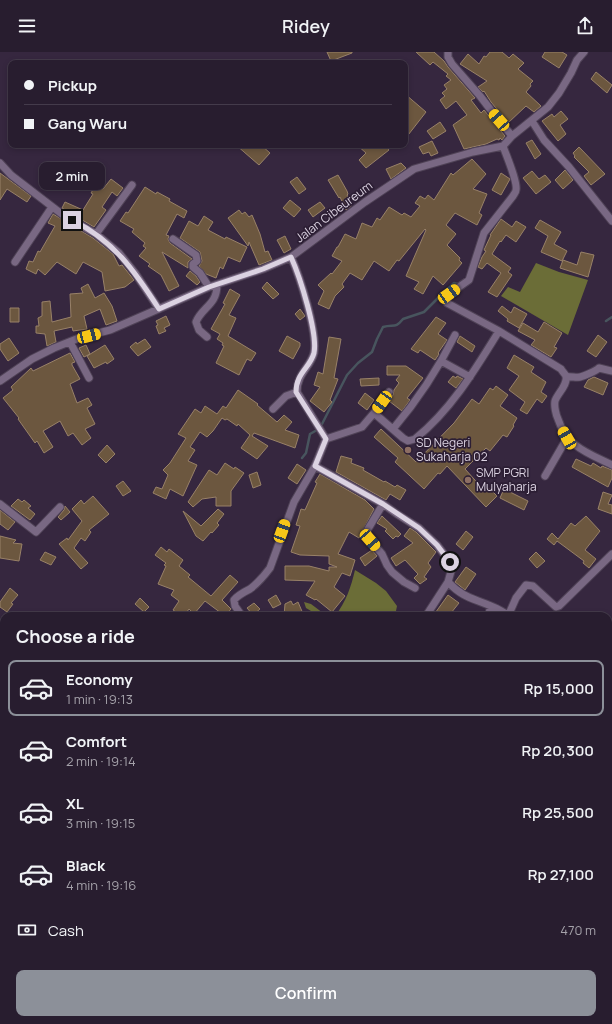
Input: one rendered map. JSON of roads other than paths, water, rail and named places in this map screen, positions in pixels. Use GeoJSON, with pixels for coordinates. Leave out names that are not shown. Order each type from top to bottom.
{"type":"FeatureCollection","features":[{"type":"Feature","properties":{"kind":"street"},"geometry":{"type":"LineString","coordinates":[[448,52],[448,58],[452,64],[512,136]]}},
{"type":"Feature","properties":{"kind":"street"},"geometry":{"type":"LineString","coordinates":[[584,52],[577,60],[559,93],[548,107],[512,136],[503,146],[513,173],[516,190],[484,233],[469,280],[445,298],[447,303],[499,331],[561,369],[566,377],[565,383],[554,402],[558,420],[567,438],[575,446],[612,465]]}},
{"type":"Feature","properties":{"kind":"street"},"geometry":{"type":"LineString","coordinates":[[532,121],[544,140],[569,167],[612,221]]}},
{"type":"Feature","properties":{"kind":"street","name":"Jalan Cibeureum"},"geometry":{"type":"LineString","coordinates":[[0,381],[32,359],[79,338],[110,330],[209,287],[263,269],[291,257],[371,198],[414,169],[473,152],[503,146]]}},
{"type":"Feature","properties":{"kind":"street"},"geometry":{"type":"LineString","coordinates":[[0,163],[52,207],[96,234],[119,253],[128,263],[159,309]]}},
{"type":"Feature","properties":{"kind":"street"},"geometry":{"type":"LineString","coordinates":[[96,234],[132,185]]}},
{"type":"Feature","properties":{"kind":"street"},"geometry":{"type":"LineString","coordinates":[[15,262],[52,207]]}},
{"type":"Feature","properties":{"kind":"street"},"geometry":{"type":"LineString","coordinates":[[174,239],[196,255],[197,261],[193,264],[193,267],[200,273],[209,287]]}},
{"type":"Feature","properties":{"kind":"street"},"geometry":{"type":"LineString","coordinates":[[291,257],[305,296],[312,327],[314,345],[312,357],[300,376],[296,392],[326,439]]}},
{"type":"Feature","properties":{"kind":"street"},"geometry":{"type":"LineString","coordinates":[[207,337],[199,330],[196,322],[213,301],[217,291],[217,285]]}},
{"type":"Feature","properties":{"kind":"street"},"geometry":{"type":"LineString","coordinates":[[374,413],[405,440],[410,441],[415,439],[454,399],[470,377],[499,331]]}},
{"type":"Feature","properties":{"kind":"street"},"geometry":{"type":"LineString","coordinates":[[393,429],[412,405],[441,361],[455,335]]}},
{"type":"Feature","properties":{"kind":"street"},"geometry":{"type":"LineString","coordinates":[[70,342],[89,378]]}},
{"type":"Feature","properties":{"kind":"street"},"geometry":{"type":"LineString","coordinates":[[441,361],[470,377]]}},
{"type":"Feature","properties":{"kind":"street"},"geometry":{"type":"LineString","coordinates":[[566,377],[580,377],[589,372],[594,372],[599,368],[612,371]]}},
{"type":"Feature","properties":{"kind":"street"},"geometry":{"type":"LineString","coordinates":[[273,409],[286,396],[296,392]]}},
{"type":"Feature","properties":{"kind":"street"},"geometry":{"type":"LineString","coordinates":[[239,612],[235,606],[234,600],[237,596],[251,588],[270,568],[286,519],[315,466],[326,439],[362,427],[389,392]]}},
{"type":"Feature","properties":{"kind":"street"},"geometry":{"type":"LineString","coordinates":[[545,476],[567,438]]}},
{"type":"Feature","properties":{"kind":"street"},"geometry":{"type":"LineString","coordinates":[[315,466],[383,504],[419,528],[437,545],[450,562],[452,568],[448,582],[429,612]]}},
{"type":"Feature","properties":{"kind":"street"},"geometry":{"type":"LineString","coordinates":[[0,504],[36,532],[60,507]]}},
{"type":"Feature","properties":{"kind":"street"},"geometry":{"type":"LineString","coordinates":[[383,504],[366,535],[382,554],[392,572],[404,582],[415,588]]}},
{"type":"Feature","properties":{"kind":"street"},"geometry":{"type":"LineString","coordinates":[[509,612],[516,598],[526,585],[533,586],[556,607],[560,606],[612,554]]}},
{"type":"Feature","properties":{"kind":"street"},"geometry":{"type":"LineString","coordinates":[[448,582],[465,596],[502,612]]}},
{"type":"Feature","properties":{"kind":"street"},"geometry":{"type":"LineString","coordinates":[[489,612],[491,606]]}},
{"type":"Feature","properties":{"kind":"waterway"},"geometry":{"type":"LineString","coordinates":[[322,424],[347,375],[358,363],[372,352],[383,327],[396,325],[403,319],[424,312],[454,283],[458,284],[461,282]]}},
{"type":"Feature","properties":{"kind":"waterway"},"geometry":{"type":"LineString","coordinates":[[606,321],[612,317]]}},
{"type":"Feature","properties":{"kind":"waterway"},"geometry":{"type":"LineString","coordinates":[[302,458],[306,453],[310,434],[317,430]]}},
{"type":"Feature","properties":{"kind":"place","name":"SD Negeri Sukaharja 02"},"geometry":{"type":"Point","coordinates":[408,450]}},
{"type":"Feature","properties":{"kind":"place","name":"SMP PGRI Mulyaharja"},"geometry":{"type":"Point","coordinates":[468,480]}}]}
